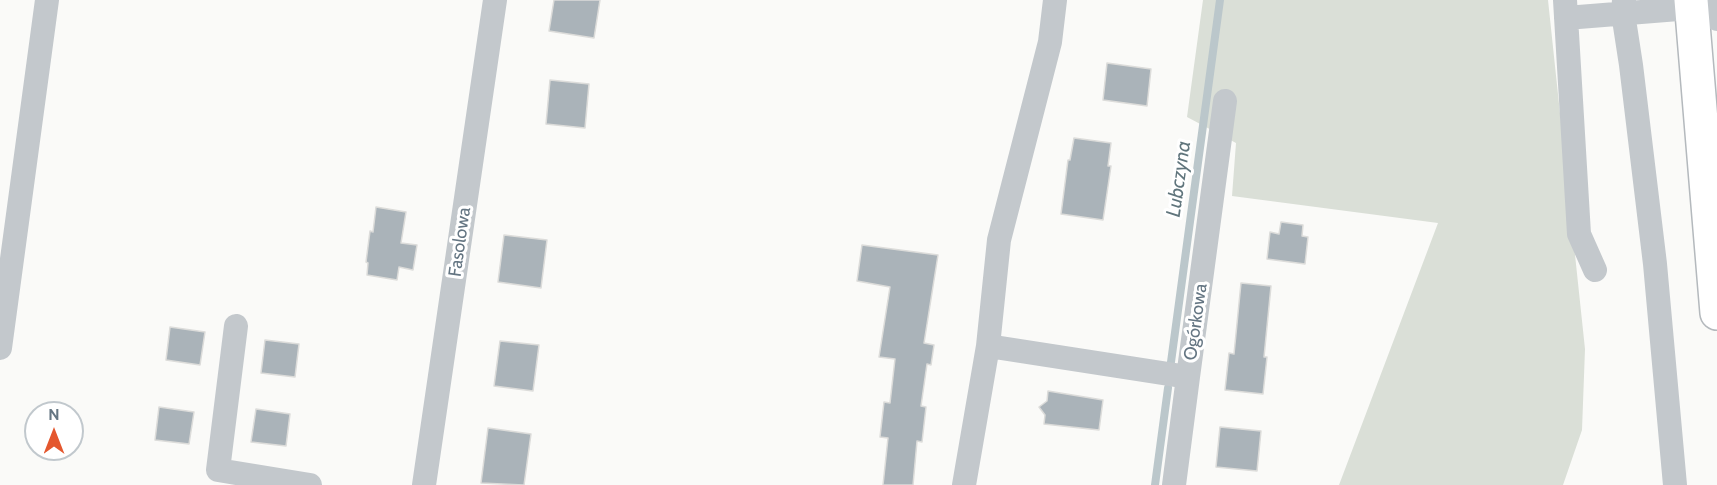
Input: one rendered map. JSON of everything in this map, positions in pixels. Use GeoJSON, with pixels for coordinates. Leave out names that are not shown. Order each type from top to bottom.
{"type":"FeatureCollection","features":[{"type":"Feature","properties":{"kind":"highway"},"geometry":{"type":"LineString","coordinates":[[1703,7],[1717,297]]}},
{"type":"Feature","properties":{"kind":"street"},"geometry":{"type":"LineString","coordinates":[[0,348],[47,0]]}},
{"type":"Feature","properties":{"kind":"street","name":"Fasolowa"},"geometry":{"type":"LineString","coordinates":[[424,485],[495,0]]}},
{"type":"Feature","properties":{"kind":"street"},"geometry":{"type":"LineString","coordinates":[[964,485],[988,346],[999,240],[1050,42],[1055,0]]}},
{"type":"Feature","properties":{"kind":"street"},"geometry":{"type":"LineString","coordinates":[[1623,7],[1655,264],[1675,485]]}},
{"type":"Feature","properties":{"kind":"street"},"geometry":{"type":"LineString","coordinates":[[1595,270],[1579,234],[1565,9],[1703,7]]}},
{"type":"Feature","properties":{"kind":"street","name":"Ogórkowa"},"geometry":{"type":"LineString","coordinates":[[988,346],[1188,377],[1225,101]]}},
{"type":"Feature","properties":{"kind":"street"},"geometry":{"type":"LineString","coordinates":[[236,326],[218,470],[310,485]]}},
{"type":"Feature","properties":{"kind":"street"},"geometry":{"type":"LineString","coordinates":[[1174,485],[1188,377]]}},
{"type":"Feature","properties":{"kind":"shaded area"},"geometry":{"type":"Polygon","coordinates":[[[1203,0],[1548,0],[1585,349],[1582,430],[1563,485],[1339,485],[1438,223],[1232,196],[1236,143],[1187,117],[1203,0]]]}},
{"type":"Feature","properties":{"kind":"building"},"geometry":{"type":"Polygon","coordinates":[[[554,0],[600,0],[594,38],[549,31],[554,0]]]}},
{"type":"Feature","properties":{"kind":"building"},"geometry":{"type":"Polygon","coordinates":[[[1107,63],[1151,69],[1147,106],[1103,100],[1107,63]]]}},
{"type":"Feature","properties":{"kind":"building"},"geometry":{"type":"Polygon","coordinates":[[[550,80],[589,84],[585,128],[546,124],[550,80]]]}},
{"type":"Feature","properties":{"kind":"building"},"geometry":{"type":"Polygon","coordinates":[[[1074,138],[1111,143],[1108,166],[1111,166],[1103,220],[1061,214],[1068,160],[1070,160],[1074,138]]]}},
{"type":"Feature","properties":{"kind":"building"},"geometry":{"type":"Polygon","coordinates":[[[376,207],[406,212],[401,243],[417,245],[413,270],[399,267],[397,280],[367,275],[368,263],[366,262],[370,231],[373,232],[376,207]]]}},
{"type":"Feature","properties":{"kind":"building"},"geometry":{"type":"Polygon","coordinates":[[[1281,222],[1303,225],[1302,236],[1308,237],[1305,264],[1267,259],[1270,232],[1279,234],[1281,222]]]}},
{"type":"Feature","properties":{"kind":"building"},"geometry":{"type":"Polygon","coordinates":[[[504,235],[547,240],[541,288],[498,282],[504,235]]]}},
{"type":"Feature","properties":{"kind":"building"},"geometry":{"type":"Polygon","coordinates":[[[862,245],[938,255],[924,343],[934,345],[931,365],[927,364],[921,406],[926,407],[922,442],[917,441],[913,485],[883,485],[888,438],[880,437],[884,402],[890,403],[895,359],[879,357],[890,287],[857,281],[862,245]]]}},
{"type":"Feature","properties":{"kind":"building"},"geometry":{"type":"Polygon","coordinates":[[[1241,283],[1271,286],[1263,394],[1225,390],[1229,353],[1234,354],[1241,283]]]}},
{"type":"Feature","properties":{"kind":"building"},"geometry":{"type":"Polygon","coordinates":[[[170,327],[205,332],[200,365],[166,360],[170,327]]]}},
{"type":"Feature","properties":{"kind":"building"},"geometry":{"type":"Polygon","coordinates":[[[265,340],[299,344],[295,377],[261,373],[265,340]]]}},
{"type":"Feature","properties":{"kind":"building"},"geometry":{"type":"Polygon","coordinates":[[[500,341],[539,345],[533,391],[494,386],[500,341]]]}},
{"type":"Feature","properties":{"kind":"building"},"geometry":{"type":"Polygon","coordinates":[[[1048,391],[1103,400],[1099,430],[1044,424],[1045,415],[1039,407],[1047,401],[1048,391]]]}},
{"type":"Feature","properties":{"kind":"building"},"geometry":{"type":"Polygon","coordinates":[[[159,407],[194,412],[189,444],[155,440],[159,407]]]}},
{"type":"Feature","properties":{"kind":"building"},"geometry":{"type":"Polygon","coordinates":[[[256,409],[290,414],[286,446],[251,442],[256,409]]]}},
{"type":"Feature","properties":{"kind":"building"},"geometry":{"type":"Polygon","coordinates":[[[1220,427],[1261,431],[1257,471],[1216,467],[1220,427]]]}},
{"type":"Feature","properties":{"kind":"building"},"geometry":{"type":"Polygon","coordinates":[[[488,428],[531,434],[524,485],[481,483],[488,428]]]}},
{"type":"Feature","properties":{"kind":"waterway","name":"Lubczyna"},"geometry":{"type":"LineString","coordinates":[[1171,362],[1220,0]]}},
{"type":"Feature","properties":{"kind":"waterway","name":"Lubczyna"},"geometry":{"type":"LineString","coordinates":[[1155,485],[1168,388]]}}]}
